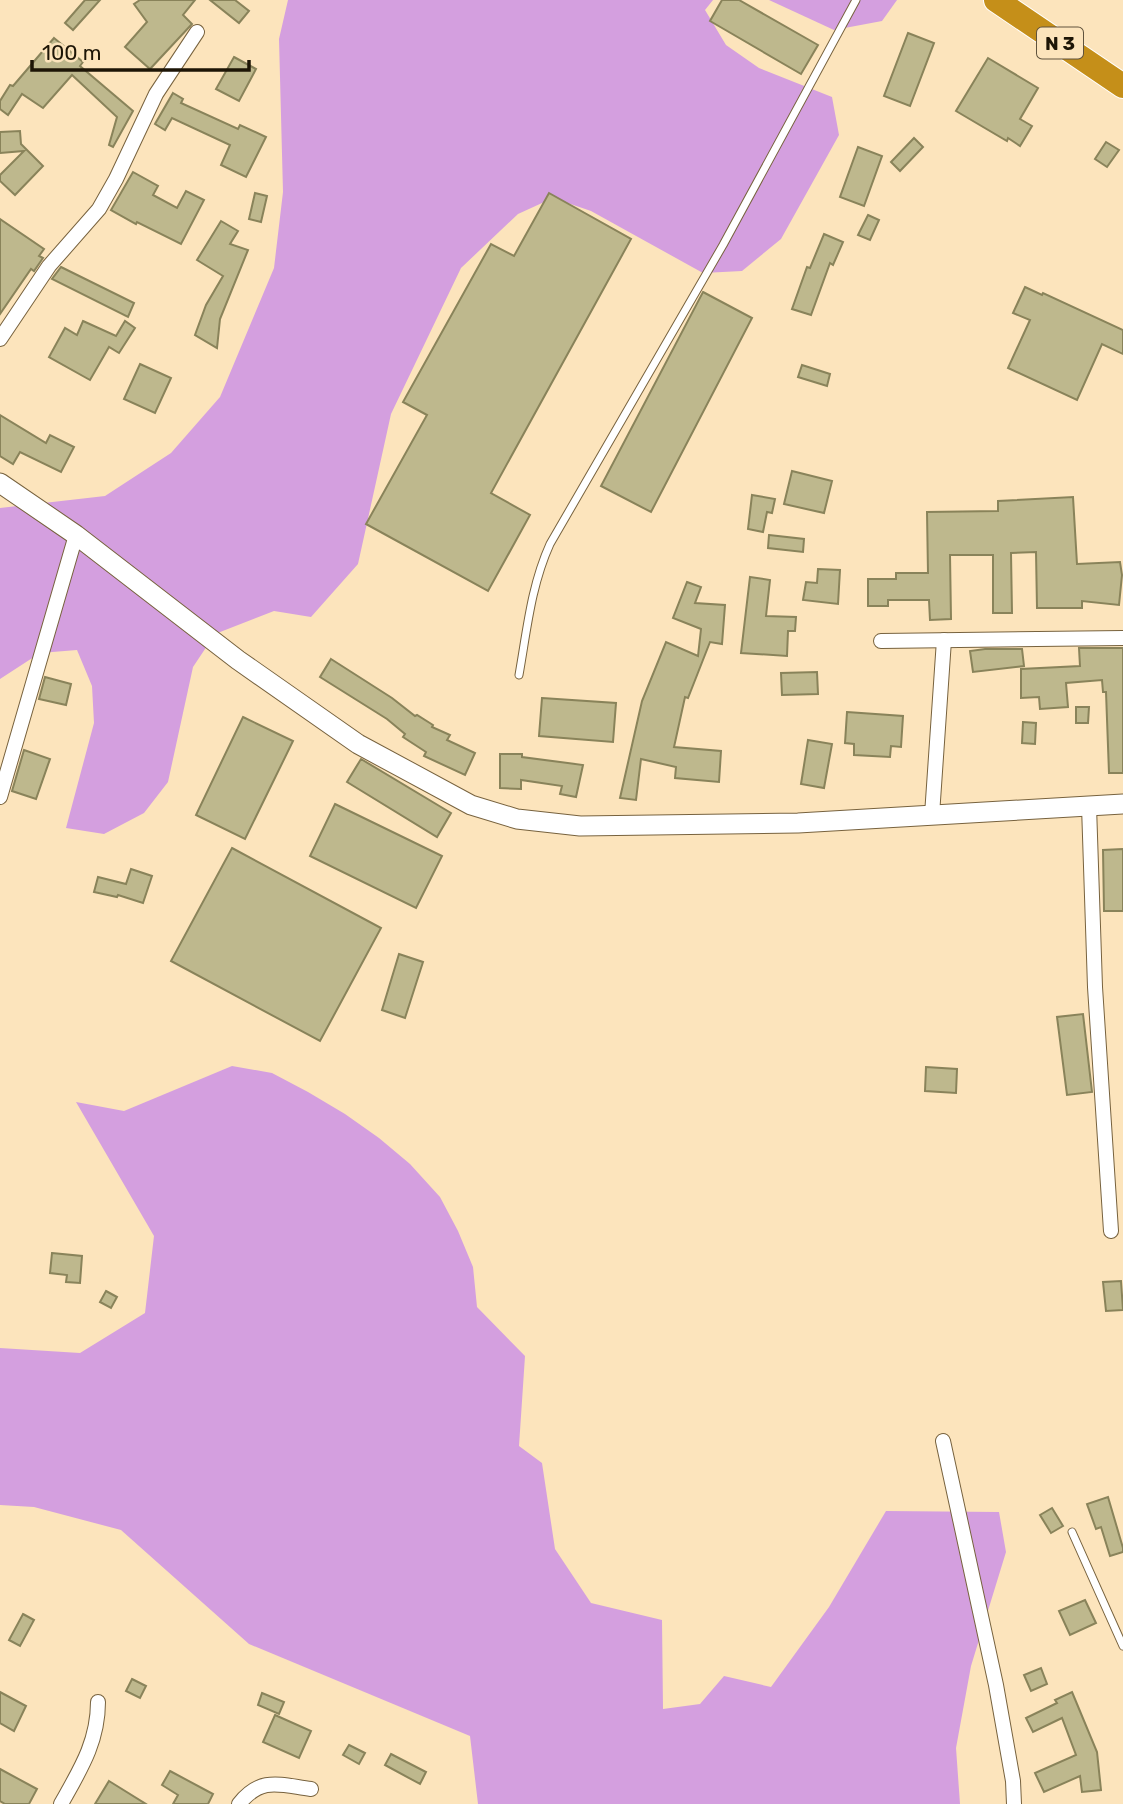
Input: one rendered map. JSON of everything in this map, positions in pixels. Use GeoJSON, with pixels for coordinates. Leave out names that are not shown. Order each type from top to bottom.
{"type":"FeatureCollection","features":[{"type":"Feature","properties":{"kind":"highway","name":"N 3"},"geometry":{"type":"LineString","coordinates":[[996,0],[1123,86]]}},
{"type":"Feature","properties":{"kind":"main road"},"geometry":{"type":"LineString","coordinates":[[0,484],[76,535],[238,660],[358,744],[471,805],[517,819],[580,826],[798,823],[1123,804]]}},
{"type":"Feature","properties":{"kind":"street"},"geometry":{"type":"LineString","coordinates":[[0,339],[49,266],[99,209],[156,93],[197,32]]}},
{"type":"Feature","properties":{"kind":"street"},"geometry":{"type":"LineString","coordinates":[[0,797],[76,535]]}},
{"type":"Feature","properties":{"kind":"street"},"geometry":{"type":"LineString","coordinates":[[881,641],[1123,638]]}},
{"type":"Feature","properties":{"kind":"street"},"geometry":{"type":"LineString","coordinates":[[932,816],[944,640]]}},
{"type":"Feature","properties":{"kind":"street"},"geometry":{"type":"LineString","coordinates":[[1089,806],[1095,987],[1111,1231]]}},
{"type":"Feature","properties":{"kind":"street"},"geometry":{"type":"LineString","coordinates":[[943,1441],[996,1685],[1013,1781],[1014,1804]]}},
{"type":"Feature","properties":{"kind":"street"},"geometry":{"type":"LineString","coordinates":[[61,1804],[93,1742],[98,1720],[98,1702]]}},
{"type":"Feature","properties":{"kind":"street"},"geometry":{"type":"LineString","coordinates":[[239,1804],[252,1789],[266,1784],[311,1789]]}},
{"type":"Feature","properties":{"kind":"lane"},"geometry":{"type":"LineString","coordinates":[[519,675],[538,569],[558,527],[723,245],[856,0]]}},
{"type":"Feature","properties":{"kind":"lane"},"geometry":{"type":"LineString","coordinates":[[1072,1532],[1123,1646]]}},
{"type":"Feature","properties":{"kind":"shaded area"},"geometry":{"type":"Polygon","coordinates":[[[288,0],[713,0],[705,10],[726,45],[759,68],[832,97],[839,135],[781,239],[742,271],[703,273],[591,211],[553,198],[518,214],[461,268],[391,414],[358,564],[311,617],[274,611],[215,634],[193,667],[168,782],[144,813],[104,834],[66,828],[94,723],[92,686],[77,650],[40,653],[0,679],[0,508],[105,496],[171,453],[220,397],[274,268],[283,192],[279,39],[288,0]]]}},
{"type":"Feature","properties":{"kind":"shaded area"},"geometry":{"type":"Polygon","coordinates":[[[769,0],[897,0],[882,21],[834,30],[769,0]]]}},
{"type":"Feature","properties":{"kind":"shaded area"},"geometry":{"type":"Polygon","coordinates":[[[232,1066],[272,1073],[345,1114],[410,1164],[440,1197],[473,1267],[477,1307],[525,1356],[519,1446],[542,1463],[555,1549],[591,1603],[662,1620],[663,1709],[700,1704],[724,1676],[771,1687],[829,1607],[886,1511],[999,1512],[1006,1552],[971,1666],[956,1748],[960,1804],[478,1804],[470,1736],[249,1644],[121,1530],[34,1507],[0,1505],[0,1348],[80,1353],[145,1313],[154,1236],[76,1102],[124,1111],[232,1066]]]}},
{"type":"Feature","properties":{"kind":"building"},"geometry":{"type":"Polygon","coordinates":[[[85,0],[100,0],[73,30],[65,23],[85,0]]]}},
{"type":"Feature","properties":{"kind":"building"},"geometry":{"type":"Polygon","coordinates":[[[140,0],[195,0],[183,15],[192,24],[150,69],[125,47],[147,22],[134,4],[140,0]]]}},
{"type":"Feature","properties":{"kind":"building"},"geometry":{"type":"Polygon","coordinates":[[[210,0],[235,0],[249,11],[239,23],[210,0]]]}},
{"type":"Feature","properties":{"kind":"building"},"geometry":{"type":"Polygon","coordinates":[[[722,0],[739,0],[818,45],[801,74],[710,21],[722,0]]]}},
{"type":"Feature","properties":{"kind":"building"},"geometry":{"type":"Polygon","coordinates":[[[908,33],[934,43],[910,106],[884,96],[908,33]]]}},
{"type":"Feature","properties":{"kind":"building"},"geometry":{"type":"Polygon","coordinates":[[[54,38],[83,62],[80,66],[133,111],[113,147],[109,145],[117,117],[72,75],[43,108],[22,94],[8,115],[0,109],[0,101],[10,85],[13,86],[54,38]]]}},
{"type":"Feature","properties":{"kind":"building"},"geometry":{"type":"Polygon","coordinates":[[[234,57],[256,69],[239,101],[216,89],[234,57]]]}},
{"type":"Feature","properties":{"kind":"building"},"geometry":{"type":"Polygon","coordinates":[[[988,58],[1038,88],[1020,119],[1032,126],[1020,146],[956,111],[988,58]]]}},
{"type":"Feature","properties":{"kind":"building"},"geometry":{"type":"Polygon","coordinates":[[[173,93],[183,99],[181,103],[238,129],[240,125],[266,137],[246,177],[221,165],[230,145],[172,118],[165,130],[155,124],[173,93]]]}},
{"type":"Feature","properties":{"kind":"building"},"geometry":{"type":"Polygon","coordinates":[[[20,131],[21,144],[43,166],[15,195],[0,181],[0,175],[24,151],[0,153],[0,132],[20,131]]]}},
{"type":"Feature","properties":{"kind":"building"},"geometry":{"type":"Polygon","coordinates":[[[914,138],[923,147],[900,171],[891,162],[914,138]]]}},
{"type":"Feature","properties":{"kind":"building"},"geometry":{"type":"Polygon","coordinates":[[[1106,142],[1119,150],[1107,167],[1095,159],[1106,142]]]}},
{"type":"Feature","properties":{"kind":"building"},"geometry":{"type":"Polygon","coordinates":[[[858,147],[882,156],[864,206],[840,197],[858,147]]]}},
{"type":"Feature","properties":{"kind":"building"},"geometry":{"type":"Polygon","coordinates":[[[133,172],[158,186],[153,195],[177,208],[186,191],[204,200],[181,244],[111,210],[133,172]]]}},
{"type":"Feature","properties":{"kind":"building"},"geometry":{"type":"Polygon","coordinates":[[[255,193],[267,196],[261,222],[249,219],[255,193]]]}},
{"type":"Feature","properties":{"kind":"building"},"geometry":{"type":"Polygon","coordinates":[[[549,193],[631,239],[491,493],[530,515],[488,591],[366,524],[427,415],[403,402],[491,244],[514,256],[549,193]]]}},
{"type":"Feature","properties":{"kind":"building"},"geometry":{"type":"Polygon","coordinates":[[[868,215],[879,220],[870,240],[858,235],[868,215]]]}},
{"type":"Feature","properties":{"kind":"building"},"geometry":{"type":"Polygon","coordinates":[[[0,219],[44,249],[39,256],[43,258],[34,271],[31,269],[0,314],[0,219]]]}},
{"type":"Feature","properties":{"kind":"building"},"geometry":{"type":"Polygon","coordinates":[[[221,221],[238,231],[230,244],[248,250],[220,319],[217,348],[195,335],[206,305],[223,276],[197,260],[221,221]]]}},
{"type":"Feature","properties":{"kind":"building"},"geometry":{"type":"Polygon","coordinates":[[[824,234],[843,242],[833,265],[830,263],[811,315],[792,309],[807,267],[810,268],[824,234]]]}},
{"type":"Feature","properties":{"kind":"building"},"geometry":{"type":"Polygon","coordinates":[[[61,267],[134,303],[128,317],[52,279],[61,267]]]}},
{"type":"Feature","properties":{"kind":"building"},"geometry":{"type":"Polygon","coordinates":[[[1025,287],[1123,330],[1123,354],[1102,344],[1077,400],[1008,368],[1030,320],[1013,313],[1025,287]]]}},
{"type":"Feature","properties":{"kind":"building"},"geometry":{"type":"Polygon","coordinates":[[[703,292],[752,318],[651,512],[601,486],[703,292]]]}},
{"type":"Feature","properties":{"kind":"building"},"geometry":{"type":"Polygon","coordinates":[[[83,321],[116,336],[125,321],[135,328],[119,353],[109,347],[90,380],[49,357],[65,328],[77,335],[83,321]]]}},
{"type":"Feature","properties":{"kind":"building"},"geometry":{"type":"Polygon","coordinates":[[[140,364],[171,378],[155,413],[124,399],[140,364]]]}},
{"type":"Feature","properties":{"kind":"building"},"geometry":{"type":"Polygon","coordinates":[[[802,365],[830,374],[827,386],[798,377],[802,365]]]}},
{"type":"Feature","properties":{"kind":"building"},"geometry":{"type":"Polygon","coordinates":[[[0,415],[46,443],[50,435],[74,447],[61,472],[20,452],[13,464],[0,456],[0,415]]]}},
{"type":"Feature","properties":{"kind":"building"},"geometry":{"type":"Polygon","coordinates":[[[792,471],[832,481],[824,513],[784,504],[792,471]]]}},
{"type":"Feature","properties":{"kind":"building"},"geometry":{"type":"Polygon","coordinates":[[[752,495],[775,499],[772,513],[767,512],[763,532],[748,529],[752,495]]]}},
{"type":"Feature","properties":{"kind":"building"},"geometry":{"type":"Polygon","coordinates":[[[1073,497],[1077,564],[1120,562],[1122,575],[1119,605],[1082,601],[1082,608],[1037,608],[1036,552],[1011,553],[1012,613],[993,613],[993,555],[950,555],[951,619],[930,620],[929,600],[888,600],[888,606],[868,606],[868,579],[896,579],[896,573],[928,573],[927,512],[998,511],[998,501],[1073,497]]]}},
{"type":"Feature","properties":{"kind":"building"},"geometry":{"type":"Polygon","coordinates":[[[769,535],[804,539],[803,552],[768,548],[769,535]]]}},
{"type":"Feature","properties":{"kind":"building"},"geometry":{"type":"Polygon","coordinates":[[[818,569],[840,570],[838,604],[803,600],[806,582],[817,583],[818,569]]]}},
{"type":"Feature","properties":{"kind":"building"},"geometry":{"type":"Polygon","coordinates":[[[750,577],[770,580],[766,616],[796,617],[795,631],[788,631],[787,656],[741,653],[750,577]]]}},
{"type":"Feature","properties":{"kind":"building"},"geometry":{"type":"Polygon","coordinates":[[[687,582],[701,587],[695,603],[725,605],[722,644],[710,642],[688,698],[685,697],[674,747],[721,751],[719,782],[675,778],[676,767],[641,759],[636,800],[620,798],[642,701],[666,642],[698,656],[701,629],[673,618],[687,582]]]}},
{"type":"Feature","properties":{"kind":"building"},"geometry":{"type":"Polygon","coordinates":[[[1079,648],[1123,648],[1123,773],[1109,773],[1106,692],[1103,692],[1102,680],[1066,683],[1068,707],[1040,709],[1039,697],[1021,698],[1021,669],[1080,666],[1079,648]]]}},
{"type":"Feature","properties":{"kind":"building"},"geometry":{"type":"Polygon","coordinates":[[[1022,649],[1024,666],[973,672],[970,651],[1022,649]]]}},
{"type":"Feature","properties":{"kind":"building"},"geometry":{"type":"Polygon","coordinates":[[[331,659],[415,716],[433,725],[432,727],[450,735],[447,740],[475,753],[465,775],[424,756],[426,752],[403,737],[405,734],[387,719],[320,677],[331,659]]]}},
{"type":"Feature","properties":{"kind":"building"},"geometry":{"type":"Polygon","coordinates":[[[817,672],[818,694],[782,695],[781,673],[817,672]]]}},
{"type":"Feature","properties":{"kind":"building"},"geometry":{"type":"Polygon","coordinates":[[[45,677],[71,684],[66,705],[39,699],[45,677]]]}},
{"type":"Feature","properties":{"kind":"building"},"geometry":{"type":"Polygon","coordinates":[[[542,698],[616,703],[613,742],[539,736],[542,698]]]}},
{"type":"Feature","properties":{"kind":"building"},"geometry":{"type":"Polygon","coordinates":[[[1076,707],[1089,707],[1088,723],[1076,723],[1076,707]]]}},
{"type":"Feature","properties":{"kind":"building"},"geometry":{"type":"Polygon","coordinates":[[[847,712],[903,716],[901,747],[891,746],[890,757],[854,755],[854,744],[845,743],[847,712]]]}},
{"type":"Feature","properties":{"kind":"building"},"geometry":{"type":"Polygon","coordinates":[[[243,717],[293,741],[245,839],[196,815],[243,717]]]}},
{"type":"Feature","properties":{"kind":"building"},"geometry":{"type":"Polygon","coordinates":[[[1023,722],[1036,723],[1035,744],[1022,743],[1023,722]]]}},
{"type":"Feature","properties":{"kind":"building"},"geometry":{"type":"Polygon","coordinates":[[[808,740],[832,744],[824,788],[801,784],[808,740]]]}},
{"type":"Feature","properties":{"kind":"building"},"geometry":{"type":"Polygon","coordinates":[[[24,750],[50,759],[36,799],[12,791],[24,750]]]}},
{"type":"Feature","properties":{"kind":"building"},"geometry":{"type":"Polygon","coordinates":[[[500,754],[522,754],[522,757],[583,765],[576,797],[560,794],[562,786],[521,780],[521,789],[500,788],[500,754]]]}},
{"type":"Feature","properties":{"kind":"building"},"geometry":{"type":"Polygon","coordinates":[[[361,759],[451,813],[437,837],[347,782],[361,759]]]}},
{"type":"Feature","properties":{"kind":"building"},"geometry":{"type":"Polygon","coordinates":[[[335,804],[442,856],[416,908],[310,856],[335,804]]]}},
{"type":"Feature","properties":{"kind":"building"},"geometry":{"type":"Polygon","coordinates":[[[232,848],[381,928],[320,1041],[171,961],[232,848]]]}},
{"type":"Feature","properties":{"kind":"building"},"geometry":{"type":"Polygon","coordinates":[[[1123,849],[1123,911],[1104,911],[1103,850],[1123,849]]]}},
{"type":"Feature","properties":{"kind":"building"},"geometry":{"type":"Polygon","coordinates":[[[131,869],[152,876],[143,903],[118,895],[117,897],[94,892],[98,877],[126,884],[131,869]]]}},
{"type":"Feature","properties":{"kind":"building"},"geometry":{"type":"Polygon","coordinates":[[[399,954],[423,962],[405,1018],[382,1010],[399,954]]]}},
{"type":"Feature","properties":{"kind":"building"},"geometry":{"type":"Polygon","coordinates":[[[1083,1014],[1092,1092],[1067,1095],[1057,1017],[1083,1014]]]}},
{"type":"Feature","properties":{"kind":"building"},"geometry":{"type":"Polygon","coordinates":[[[926,1067],[957,1069],[956,1093],[925,1091],[926,1067]]]}},
{"type":"Feature","properties":{"kind":"building"},"geometry":{"type":"Polygon","coordinates":[[[52,1253],[82,1256],[80,1283],[66,1282],[67,1275],[50,1273],[52,1253]]]}},
{"type":"Feature","properties":{"kind":"building"},"geometry":{"type":"Polygon","coordinates":[[[1121,1281],[1123,1310],[1106,1311],[1103,1282],[1121,1281]]]}},
{"type":"Feature","properties":{"kind":"building"},"geometry":{"type":"Polygon","coordinates":[[[106,1291],[117,1297],[111,1308],[100,1302],[106,1291]]]}},
{"type":"Feature","properties":{"kind":"building"},"geometry":{"type":"Polygon","coordinates":[[[1108,1497],[1123,1548],[1123,1552],[1110,1556],[1101,1527],[1096,1529],[1087,1504],[1108,1497]]]}},
{"type":"Feature","properties":{"kind":"building"},"geometry":{"type":"Polygon","coordinates":[[[1052,1508],[1063,1526],[1051,1533],[1040,1515],[1052,1508]]]}},
{"type":"Feature","properties":{"kind":"building"},"geometry":{"type":"Polygon","coordinates":[[[1085,1600],[1096,1623],[1070,1635],[1059,1611],[1085,1600]]]}},
{"type":"Feature","properties":{"kind":"building"},"geometry":{"type":"Polygon","coordinates":[[[23,1614],[34,1620],[20,1646],[9,1640],[23,1614]]]}},
{"type":"Feature","properties":{"kind":"building"},"geometry":{"type":"Polygon","coordinates":[[[1041,1668],[1047,1684],[1031,1691],[1024,1675],[1041,1668]]]}},
{"type":"Feature","properties":{"kind":"building"},"geometry":{"type":"Polygon","coordinates":[[[132,1679],[146,1686],[140,1698],[126,1691],[132,1679]]]}},
{"type":"Feature","properties":{"kind":"building"},"geometry":{"type":"Polygon","coordinates":[[[0,1692],[26,1706],[14,1731],[0,1723],[0,1692]]]}},
{"type":"Feature","properties":{"kind":"building"},"geometry":{"type":"Polygon","coordinates":[[[1072,1692],[1097,1752],[1101,1790],[1082,1792],[1080,1776],[1044,1792],[1035,1773],[1076,1755],[1062,1718],[1033,1732],[1026,1718],[1057,1703],[1055,1700],[1072,1692]]]}},
{"type":"Feature","properties":{"kind":"building"},"geometry":{"type":"Polygon","coordinates":[[[262,1693],[284,1702],[279,1714],[258,1705],[262,1693]]]}},
{"type":"Feature","properties":{"kind":"building"},"geometry":{"type":"Polygon","coordinates":[[[275,1715],[311,1731],[299,1758],[263,1742],[275,1715]]]}},
{"type":"Feature","properties":{"kind":"building"},"geometry":{"type":"Polygon","coordinates":[[[349,1745],[365,1753],[359,1764],[343,1755],[349,1745]]]}},
{"type":"Feature","properties":{"kind":"building"},"geometry":{"type":"Polygon","coordinates":[[[391,1754],[426,1772],[420,1784],[385,1765],[391,1754]]]}},
{"type":"Feature","properties":{"kind":"building"},"geometry":{"type":"Polygon","coordinates":[[[0,1769],[37,1789],[29,1804],[5,1804],[0,1801],[0,1769]]]}},
{"type":"Feature","properties":{"kind":"building"},"geometry":{"type":"Polygon","coordinates":[[[170,1771],[213,1794],[208,1804],[173,1804],[178,1795],[162,1785],[170,1771]]]}},
{"type":"Feature","properties":{"kind":"building"},"geometry":{"type":"Polygon","coordinates":[[[109,1781],[146,1804],[95,1804],[109,1781]]]}}]}
